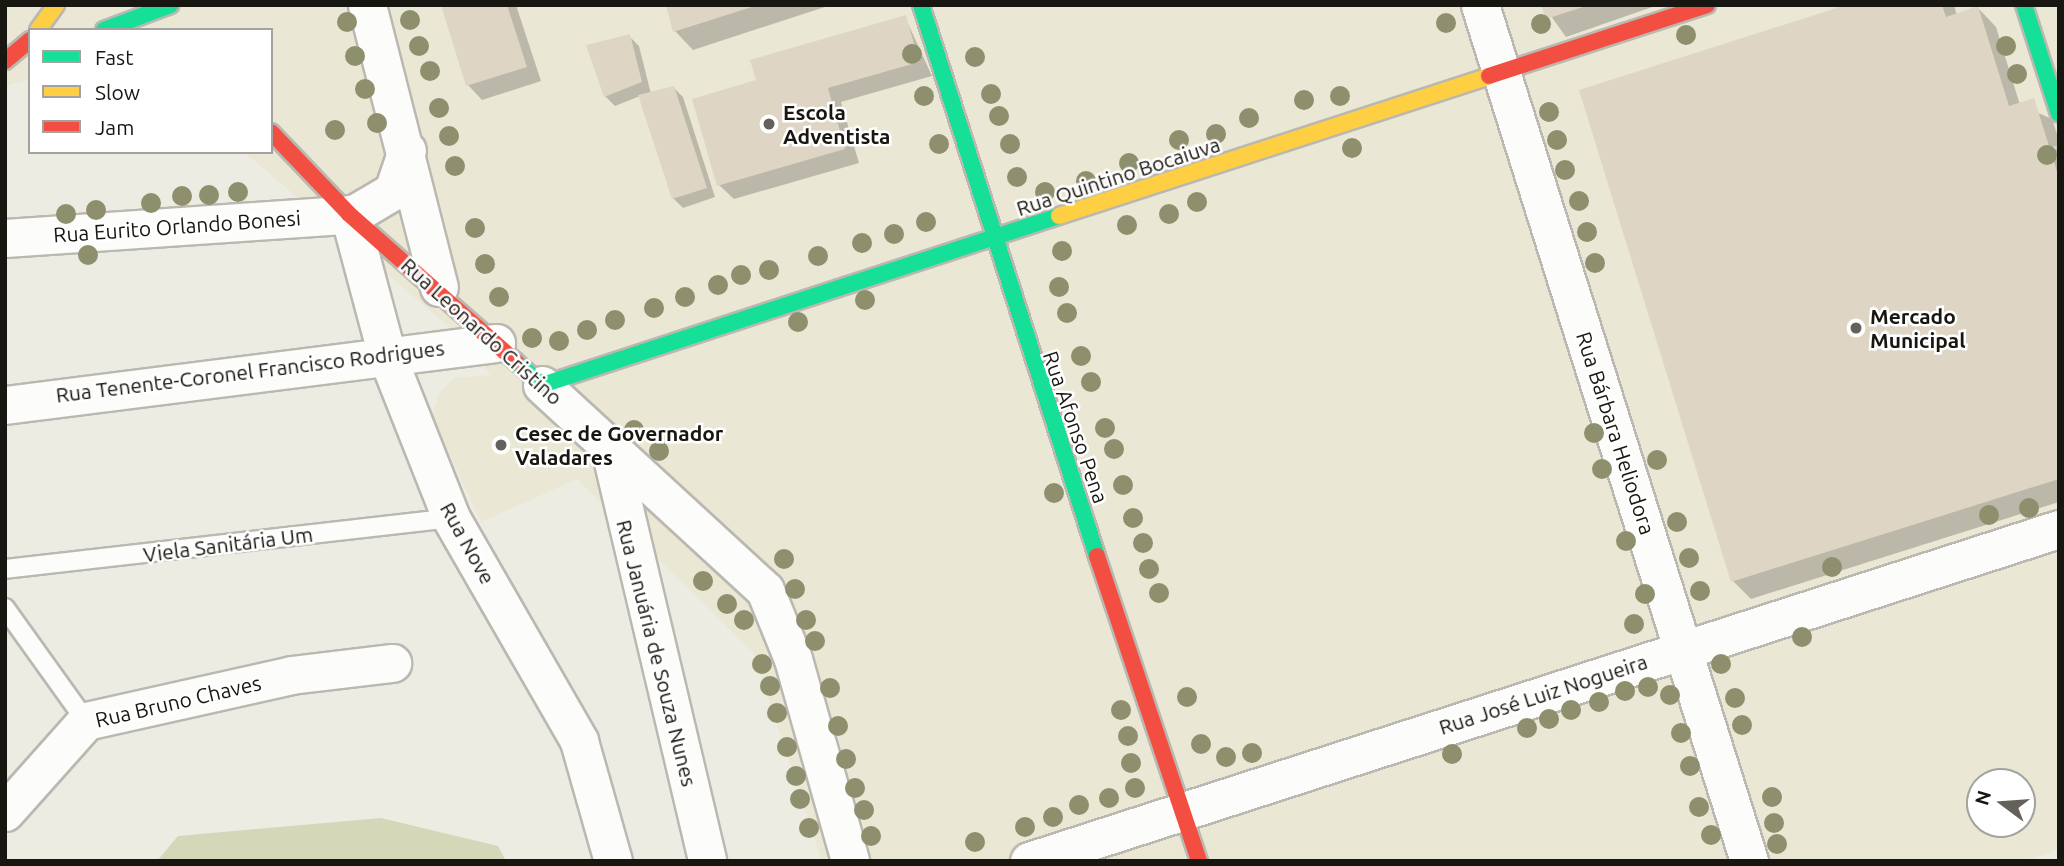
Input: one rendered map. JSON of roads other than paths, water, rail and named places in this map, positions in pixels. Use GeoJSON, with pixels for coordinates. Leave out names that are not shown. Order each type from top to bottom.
{"type":"FeatureCollection","features":[{"type":"Feature","properties":{"kind":"street"},"geometry":{"type":"LineString","coordinates":[[39,28],[56,5]]}},
{"type":"Feature","properties":{"kind":"street"},"geometry":{"type":"LineString","coordinates":[[367,5],[407,150],[439,287]]}},
{"type":"Feature","properties":{"kind":"street","name":"Rua Afonso Pena"},"geometry":{"type":"LineString","coordinates":[[921,5],[991,239],[1199,861]]}},
{"type":"Feature","properties":{"kind":"street","name":"Rua Bárbara Heliodora"},"geometry":{"type":"LineString","coordinates":[[1480,5],[1749,861]]}},
{"type":"Feature","properties":{"kind":"street","name":"Rua Quintino Bocaiuva"},"geometry":{"type":"LineString","coordinates":[[541,385],[1707,5]]}},
{"type":"Feature","properties":{"kind":"street"},"geometry":{"type":"LineString","coordinates":[[2024,5],[2059,114]]}},
{"type":"Feature","properties":{"kind":"street"},"geometry":{"type":"LineString","coordinates":[[109,28],[159,7],[174,28]]}},
{"type":"Feature","properties":{"kind":"street"},"geometry":{"type":"LineString","coordinates":[[5,61],[28,42]]}},
{"type":"Feature","properties":{"kind":"street"},"geometry":{"type":"LineString","coordinates":[[5,68],[28,59]]}},
{"type":"Feature","properties":{"kind":"street","name":"Rua Leonardo Cristino"},"geometry":{"type":"LineString","coordinates":[[273,134],[349,214],[439,287],[541,385],[765,590],[793,659],[850,861]]}},
{"type":"Feature","properties":{"kind":"street","name":"Rua Eurito Orlando Bonesi"},"geometry":{"type":"LineString","coordinates":[[5,238],[349,214],[377,206],[393,191],[407,150]]}},
{"type":"Feature","properties":{"kind":"street","name":"Rua Nove"},"geometry":{"type":"LineString","coordinates":[[349,214],[387,356],[451,518],[579,741],[613,861]]}},
{"type":"Feature","properties":{"kind":"street","name":"Rua Tenente-Coronel Francisco Rodrigues"},"geometry":{"type":"LineString","coordinates":[[5,405],[496,343]]}},
{"type":"Feature","properties":{"kind":"street","name":"Rua Januária de Souza Nunes"},"geometry":{"type":"LineString","coordinates":[[608,445],[707,861]]}},
{"type":"Feature","properties":{"kind":"street","name":"Rua José Luiz Nogueira"},"geometry":{"type":"LineString","coordinates":[[1028,861],[2059,529]]}},
{"type":"Feature","properties":{"kind":"street","name":"Rua Bruno Chaves"},"geometry":{"type":"LineString","coordinates":[[5,812],[86,721],[291,676],[392,663]]}},
{"type":"Feature","properties":{"kind":"lane","name":"Viela Sanitária Um"},"geometry":{"type":"LineString","coordinates":[[5,569],[451,518]]}},
{"type":"Feature","properties":{"kind":"lane"},"geometry":{"type":"LineString","coordinates":[[5,608],[86,721]]}},
{"type":"Feature","properties":{"kind":"place","name":"Escola Adventista"},"geometry":{"type":"Point","coordinates":[769,124]}},
{"type":"Feature","properties":{"kind":"place","name":"Mercado Municipal"},"geometry":{"type":"Point","coordinates":[1856,328]}},
{"type":"Feature","properties":{"kind":"place","name":"Cesec de Governador Valadares"},"geometry":{"type":"Point","coordinates":[501,445]}}]}
